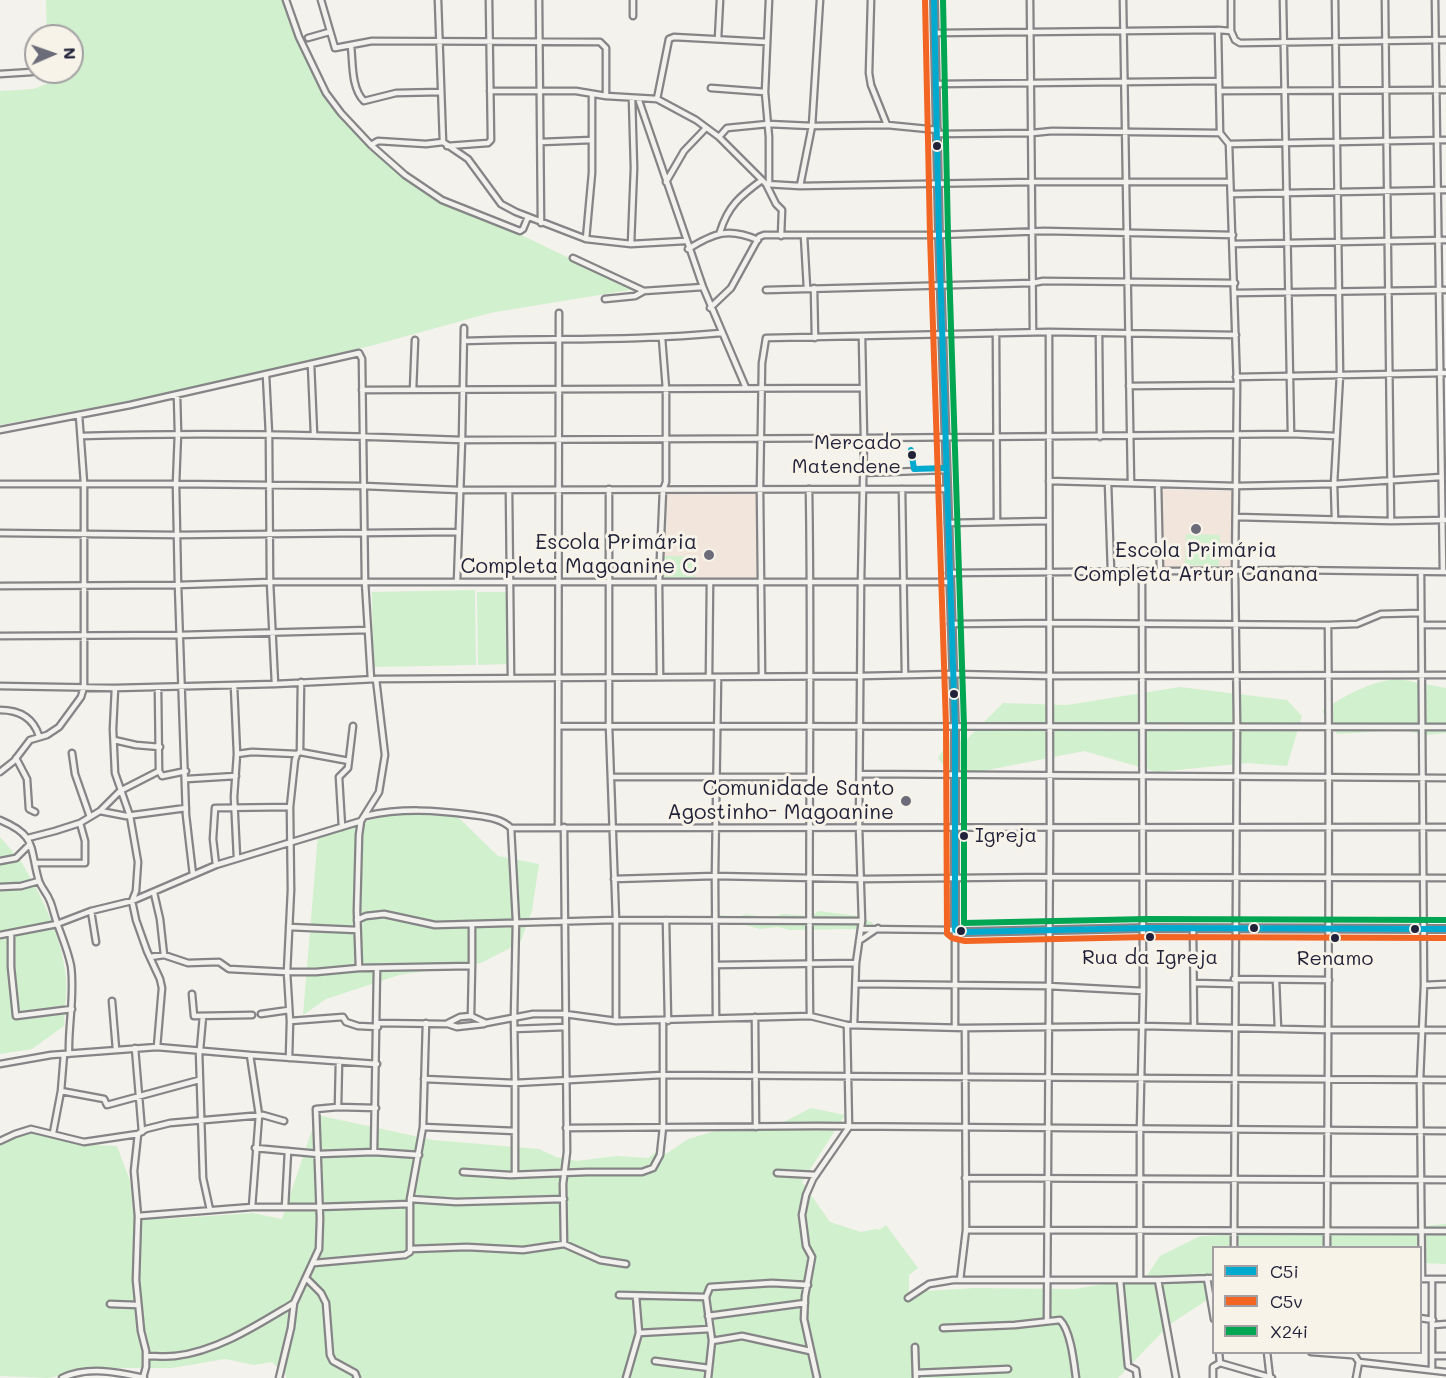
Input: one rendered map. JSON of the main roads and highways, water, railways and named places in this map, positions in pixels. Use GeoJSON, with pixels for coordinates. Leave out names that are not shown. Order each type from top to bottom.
{"type":"FeatureCollection","features":[{"type":"Feature","properties":{"kind":"place","name":"Mercado Matendene"},"geometry":{"type":"Point","coordinates":[912,455]}},
{"type":"Feature","properties":{"kind":"place","name":"Escola Primária Completa Artur Canana"},"geometry":{"type":"Point","coordinates":[1196,529]}},
{"type":"Feature","properties":{"kind":"place","name":"Escola Primária Completa Magoanine C"},"geometry":{"type":"Point","coordinates":[709,555]}},
{"type":"Feature","properties":{"kind":"place","name":"Comunidade Santo Agostinho- Magoanine"},"geometry":{"type":"Point","coordinates":[906,801]}},
{"type":"Feature","properties":{"kind":"place","name":"Igreja"},"geometry":{"type":"Point","coordinates":[964,836]}},
{"type":"Feature","properties":{"kind":"place","name":"Rua da Igreja"},"geometry":{"type":"Point","coordinates":[1150,937]}},
{"type":"Feature","properties":{"kind":"place","name":"Renamo"},"geometry":{"type":"Point","coordinates":[1335,938]}}]}
